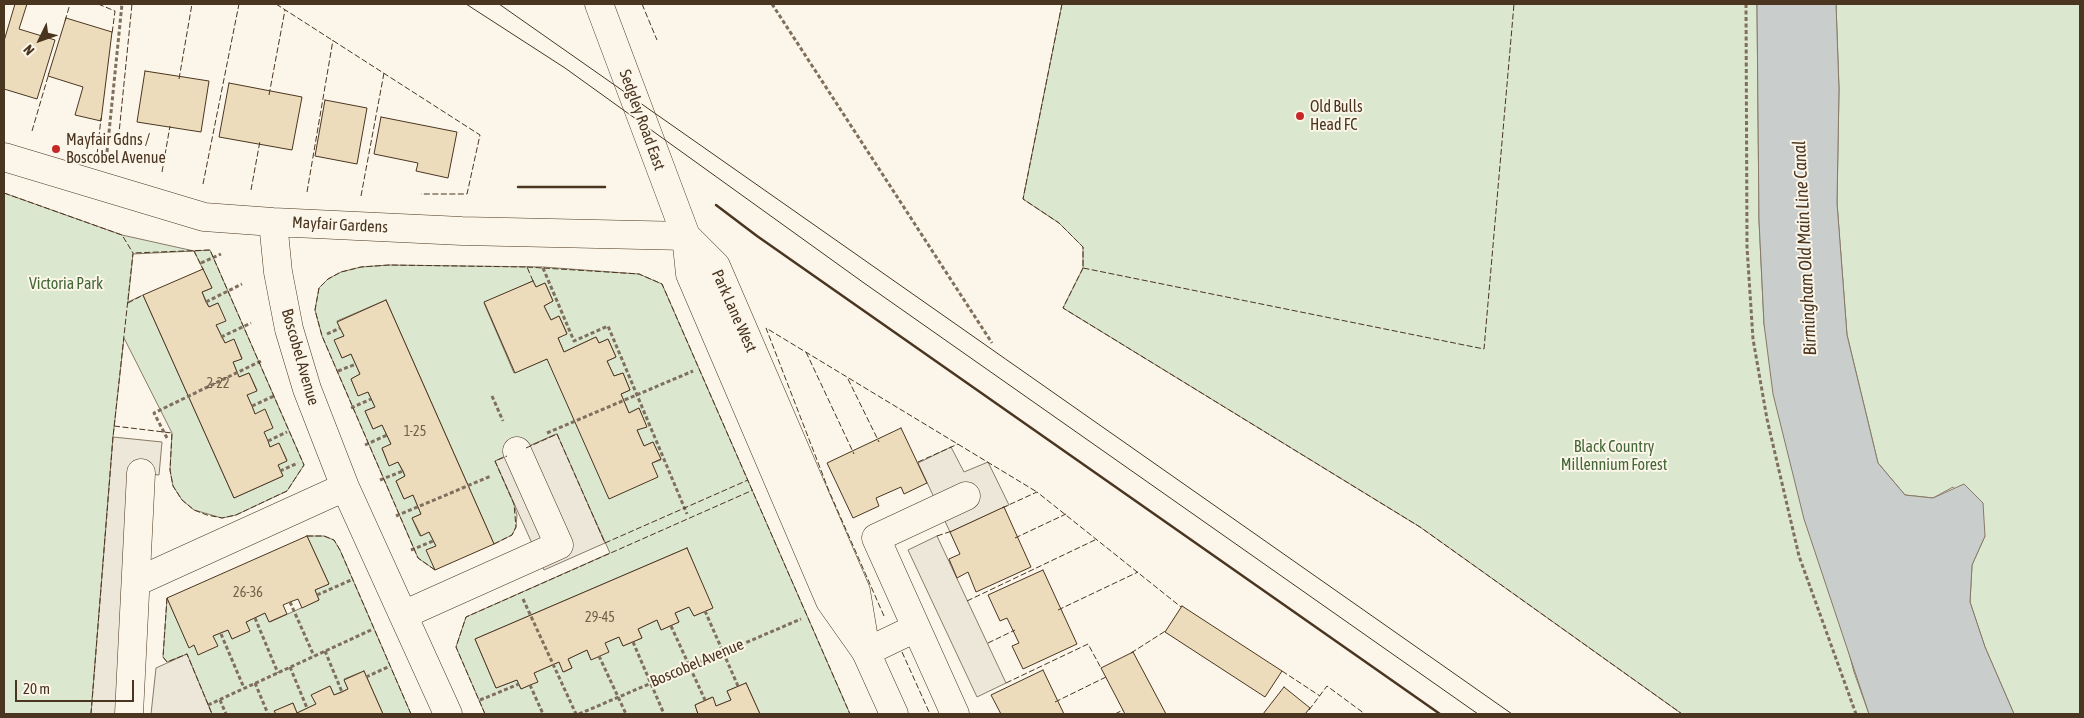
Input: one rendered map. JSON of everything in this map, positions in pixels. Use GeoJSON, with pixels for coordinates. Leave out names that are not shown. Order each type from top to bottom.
{"type":"FeatureCollection","features":[{"type":"Feature","properties":{"kind":"street","name":"Sedgley Road East"},"geometry":{"type":"LineString","coordinates":[[599,4],[686,236]]}},
{"type":"Feature","properties":{"kind":"street","name":"Mayfair Gardens"},"geometry":{"type":"LineString","coordinates":[[4,158],[204,217],[462,231],[686,236]]}},
{"type":"Feature","properties":{"kind":"street","name":"Boscobel Avenue"},"geometry":{"type":"LineString","coordinates":[[273,222],[278,272],[289,329],[307,389],[345,487],[448,714]]}},
{"type":"Feature","properties":{"kind":"street","name":"Park Lane West"},"geometry":{"type":"LineString","coordinates":[[686,236],[716,266],[724,284],[856,591],[866,652],[894,714]]}},
{"type":"Feature","properties":{"kind":"street"},"geometry":{"type":"LineString","coordinates":[[403,615],[560,545],[517,451]]}},
{"type":"Feature","properties":{"kind":"street"},"geometry":{"type":"LineString","coordinates":[[129,714],[141,473]]}},
{"type":"Feature","properties":{"kind":"street"},"geometry":{"type":"LineString","coordinates":[[136,582],[345,487]]}},
{"type":"Feature","properties":{"kind":"street"},"geometry":{"type":"LineString","coordinates":[[955,714],[876,538],[966,496]]}},
{"type":"Feature","properties":{"kind":"street"},"geometry":{"type":"LineString","coordinates":[[866,652],[916,628]]}},
{"type":"Feature","properties":{"kind":"path"},"geometry":{"type":"LineString","coordinates":[[103,188],[122,4]]}},
{"type":"Feature","properties":{"kind":"path"},"geometry":{"type":"LineString","coordinates":[[772,4],[992,343]]}},
{"type":"Feature","properties":{"kind":"path"},"geometry":{"type":"LineString","coordinates":[[1746,4],[1747,247],[1753,339],[1767,419],[1799,556],[1856,714]]}},
{"type":"Feature","properties":{"kind":"path"},"geometry":{"type":"LineString","coordinates":[[200,263],[225,252]]}},
{"type":"Feature","properties":{"kind":"path"},"geometry":{"type":"LineString","coordinates":[[540,261],[574,341],[608,326],[688,514]]}},
{"type":"Feature","properties":{"kind":"path"},"geometry":{"type":"LineString","coordinates":[[206,302],[242,284]]}},
{"type":"Feature","properties":{"kind":"path"},"geometry":{"type":"LineString","coordinates":[[221,336],[250,323]]}},
{"type":"Feature","properties":{"kind":"path"},"geometry":{"type":"LineString","coordinates":[[167,438],[154,413],[266,359]]}},
{"type":"Feature","properties":{"kind":"path"},"geometry":{"type":"LineString","coordinates":[[333,374],[356,364]]}},
{"type":"Feature","properties":{"kind":"path"},"geometry":{"type":"LineString","coordinates":[[252,406],[281,394]]}},
{"type":"Feature","properties":{"kind":"path"},"geometry":{"type":"LineString","coordinates":[[348,409],[371,399]]}},
{"type":"Feature","properties":{"kind":"path"},"geometry":{"type":"LineString","coordinates":[[268,441],[291,430]]}},
{"type":"Feature","properties":{"kind":"path"},"geometry":{"type":"LineString","coordinates":[[363,446],[387,435]]}},
{"type":"Feature","properties":{"kind":"path"},"geometry":{"type":"LineString","coordinates":[[280,471],[302,461]]}},
{"type":"Feature","properties":{"kind":"path"},"geometry":{"type":"LineString","coordinates":[[378,481],[403,471]]}},
{"type":"Feature","properties":{"kind":"path"},"geometry":{"type":"LineString","coordinates":[[408,551],[433,541]]}},
{"type":"Feature","properties":{"kind":"path"},"geometry":{"type":"LineString","coordinates":[[317,595],[353,579]]}},
{"type":"Feature","properties":{"kind":"path"},"geometry":{"type":"LineString","coordinates":[[521,593],[577,714]]}},
{"type":"Feature","properties":{"kind":"path"},"geometry":{"type":"LineString","coordinates":[[290,602],[314,656]]}},
{"type":"Feature","properties":{"kind":"path"},"geometry":{"type":"LineString","coordinates":[[705,611],[738,686]]}},
{"type":"Feature","properties":{"kind":"path","name":"Boscobel Avenue"},"geometry":{"type":"LineString","coordinates":[[577,714],[807,616]]}},
{"type":"Feature","properties":{"kind":"path"},"geometry":{"type":"LineString","coordinates":[[255,618],[278,673]]}},
{"type":"Feature","properties":{"kind":"path"},"geometry":{"type":"LineString","coordinates":[[671,626],[705,700]]}},
{"type":"Feature","properties":{"kind":"path"},"geometry":{"type":"LineString","coordinates":[[208,705],[374,629]]}},
{"type":"Feature","properties":{"kind":"path"},"geometry":{"type":"LineString","coordinates":[[220,634],[244,688]]}},
{"type":"Feature","properties":{"kind":"path"},"geometry":{"type":"LineString","coordinates":[[633,642],[664,714]]}},
{"type":"Feature","properties":{"kind":"path"},"geometry":{"type":"LineString","coordinates":[[325,652],[342,692]]}},
{"type":"Feature","properties":{"kind":"path"},"geometry":{"type":"LineString","coordinates":[[599,656],[626,714]]}},
{"type":"Feature","properties":{"kind":"path"},"geometry":{"type":"LineString","coordinates":[[366,678],[390,667]]}},
{"type":"Feature","properties":{"kind":"path"},"geometry":{"type":"LineString","coordinates":[[290,668],[307,708]]}},
{"type":"Feature","properties":{"kind":"path"},"geometry":{"type":"LineString","coordinates":[[255,683],[268,714]]}},
{"type":"Feature","properties":{"kind":"path"},"geometry":{"type":"LineString","coordinates":[[473,703],[519,684]]}},
{"type":"Feature","properties":{"kind":"path"},"geometry":{"type":"LineString","coordinates":[[530,685],[543,714]]}},
{"type":"Feature","properties":{"kind":"path"},"geometry":{"type":"LineString","coordinates":[[220,700],[226,714]]}},
{"type":"Feature","properties":{"kind":"green space","name":"Black Country Millennium Forest"},"geometry":{"type":"Polygon","coordinates":[[[1062,4],[1757,4],[1759,220],[1764,324],[1854,672],[1869,714],[1682,714],[1420,527],[1063,308],[1083,268],[1083,247],[1059,223],[1023,199],[1062,4]]]}},
{"type":"Feature","properties":{"kind":"green space"},"geometry":{"type":"Polygon","coordinates":[[[1836,4],[2080,4],[2080,714],[2014,714],[1985,647],[1970,602],[1972,565],[1985,536],[1953,487],[1933,498],[1905,495],[1878,463],[1847,335],[1837,203],[1839,89],[1836,4]]]}},
{"type":"Feature","properties":{"kind":"green space","name":"Victoria Park"},"geometry":{"type":"Polygon","coordinates":[[[4,193],[122,235],[194,251],[210,250],[304,465],[287,491],[236,515],[222,518],[194,510],[182,500],[173,486],[170,470],[172,433],[124,338],[113,437],[91,714],[4,714],[4,193]],[[194,251],[133,254],[128,302],[143,295],[234,498],[283,476],[278,465],[287,460],[279,444],[270,447],[247,395],[257,390],[249,373],[239,377],[233,362],[242,358],[234,340],[225,343],[216,325],[218,303],[209,307],[202,292],[212,288],[194,251]]]}},
{"type":"Feature","properties":{"kind":"green space"},"geometry":{"type":"Polygon","coordinates":[[[389,265],[543,267],[639,274],[662,284],[850,714],[760,714],[746,683],[727,691],[731,700],[716,706],[712,697],[695,705],[698,714],[485,714],[456,647],[466,617],[610,553],[556,434],[495,461],[517,515],[516,527],[512,535],[494,544],[386,300],[337,321],[344,336],[335,340],[342,358],[351,354],[360,374],[351,379],[358,395],[368,392],[375,407],[365,411],[373,429],[382,425],[391,444],[382,449],[389,465],[398,462],[405,476],[396,481],[404,499],[413,495],[421,514],[412,518],[420,536],[429,532],[436,546],[435,570],[418,558],[322,336],[315,310],[319,288],[328,279],[341,272],[361,267],[389,265]],[[533,281],[484,303],[514,373],[547,359],[652,463],[661,460],[653,442],[644,446],[637,430],[646,426],[639,408],[629,413],[621,394],[630,390],[623,373],[614,376],[607,361],[616,357],[608,339],[599,343],[596,337],[564,352],[558,338],[567,333],[559,316],[551,320],[544,306],[553,301],[545,283],[536,287],[533,281]],[[687,548],[475,639],[496,688],[517,680],[521,689],[537,682],[534,673],[559,662],[564,672],[572,668],[568,659],[587,650],[591,660],[605,643],[619,637],[623,646],[642,638],[638,629],[657,620],[661,630],[679,622],[675,613],[689,607],[694,616],[712,608],[687,548]]]}},
{"type":"Feature","properties":{"kind":"green space"},"geometry":{"type":"Polygon","coordinates":[[[307,536],[324,536],[334,540],[340,550],[411,714],[383,714],[364,671],[344,679],[348,689],[334,695],[330,686],[312,695],[316,704],[297,713],[293,703],[275,711],[276,714],[212,714],[187,654],[167,662],[163,657],[167,598],[189,647],[194,645],[217,646],[213,636],[228,630],[232,639],[249,631],[246,622],[265,613],[270,622],[319,600],[315,590],[329,584],[307,536]]]}},
{"type":"Feature","properties":{"kind":"shaded area"},"geometry":{"type":"Polygon","coordinates":[[[557,434],[605,543],[544,570],[495,461],[557,434]]]}},
{"type":"Feature","properties":{"kind":"shaded area"},"geometry":{"type":"Polygon","coordinates":[[[113,437],[162,442],[159,475],[141,473],[129,714],[91,714],[113,437]]]}},
{"type":"Feature","properties":{"kind":"shaded area"},"geometry":{"type":"Polygon","coordinates":[[[951,447],[964,472],[988,462],[1009,505],[950,532],[918,463],[951,447]]]}},
{"type":"Feature","properties":{"kind":"shaded area"},"geometry":{"type":"Polygon","coordinates":[[[937,536],[1006,683],[977,697],[908,550],[937,536]]]}},
{"type":"Feature","properties":{"kind":"shaded area"},"geometry":{"type":"Polygon","coordinates":[[[187,654],[212,714],[151,714],[156,668],[187,654]]]}},
{"type":"Feature","properties":{"kind":"water","name":"Birmingham Old Main Line Canal"},"geometry":{"type":"Polygon","coordinates":[[[1757,4],[1836,4],[1839,89],[1837,203],[1847,335],[1878,463],[1905,495],[1933,498],[1964,484],[1983,503],[1985,536],[1972,565],[1970,602],[1985,647],[2014,714],[1869,714],[1804,519],[1773,394],[1764,324],[1759,220],[1757,4]]]}},
{"type":"Feature","properties":{"kind":"building"},"geometry":{"type":"Polygon","coordinates":[[[15,4],[27,4],[19,29],[55,40],[37,99],[4,89],[4,41],[15,4]]]}},
{"type":"Feature","properties":{"kind":"building"},"geometry":{"type":"Polygon","coordinates":[[[66,18],[112,32],[101,121],[75,115],[83,87],[48,76],[66,18]]]}},
{"type":"Feature","properties":{"kind":"building"},"geometry":{"type":"Polygon","coordinates":[[[145,71],[209,81],[201,132],[137,122],[145,71]]]}},
{"type":"Feature","properties":{"kind":"building"},"geometry":{"type":"Polygon","coordinates":[[[229,83],[302,97],[292,150],[219,137],[229,83]]]}},
{"type":"Feature","properties":{"kind":"building"},"geometry":{"type":"Polygon","coordinates":[[[325,100],[367,108],[357,164],[315,156],[325,100]]]}},
{"type":"Feature","properties":{"kind":"building"},"geometry":{"type":"Polygon","coordinates":[[[381,117],[457,132],[448,178],[416,171],[418,163],[374,154],[381,117]]]}},
{"type":"Feature","properties":{"kind":"building"},"geometry":{"type":"Polygon","coordinates":[[[203,269],[212,288],[202,292],[206,302],[209,307],[218,303],[226,321],[216,325],[225,343],[234,339],[242,359],[233,362],[239,377],[249,373],[257,391],[247,395],[255,414],[265,409],[273,428],[264,432],[270,447],[279,443],[287,461],[278,465],[283,476],[234,498],[143,295],[203,269]]]}},
{"type":"Feature","properties":{"kind":"building"},"geometry":{"type":"Polygon","coordinates":[[[533,281],[536,287],[545,283],[553,301],[544,306],[551,320],[559,316],[567,334],[558,338],[564,352],[596,337],[599,343],[608,339],[616,357],[607,361],[614,376],[623,373],[630,390],[621,394],[629,413],[639,408],[647,427],[637,430],[644,446],[653,442],[661,459],[652,463],[658,477],[609,499],[547,359],[515,373],[484,302],[533,281]]]}},
{"type":"Feature","properties":{"kind":"building"},"geometry":{"type":"Polygon","coordinates":[[[386,300],[494,544],[435,570],[426,550],[436,546],[429,532],[421,536],[412,518],[421,514],[413,495],[404,499],[396,481],[405,476],[403,471],[398,462],[389,466],[382,448],[391,444],[382,425],[373,429],[365,411],[375,407],[368,392],[358,396],[351,379],[360,374],[351,354],[342,358],[334,340],[344,336],[337,322],[386,300]]]}},
{"type":"Feature","properties":{"kind":"building"},"geometry":{"type":"Polygon","coordinates":[[[901,428],[927,483],[904,494],[901,487],[876,498],[879,506],[853,518],[827,463],[901,428]]]}},
{"type":"Feature","properties":{"kind":"building"},"geometry":{"type":"Polygon","coordinates":[[[1004,507],[1031,567],[976,592],[968,572],[957,578],[949,559],[960,554],[950,532],[1004,507]]]}},
{"type":"Feature","properties":{"kind":"building"},"geometry":{"type":"Polygon","coordinates":[[[307,536],[329,584],[315,590],[319,600],[302,608],[298,599],[283,605],[287,614],[269,622],[265,613],[246,622],[250,631],[232,639],[228,630],[213,636],[218,646],[198,655],[194,645],[189,648],[167,598],[307,536]]]}},
{"type":"Feature","properties":{"kind":"building"},"geometry":{"type":"Polygon","coordinates":[[[687,548],[713,608],[694,616],[689,607],[675,613],[679,622],[661,630],[657,620],[638,629],[642,638],[623,646],[619,637],[605,643],[609,652],[591,660],[587,650],[568,659],[572,668],[563,672],[559,662],[534,673],[538,682],[521,689],[517,680],[496,688],[475,639],[687,548]]]}},
{"type":"Feature","properties":{"kind":"building"},"geometry":{"type":"Polygon","coordinates":[[[1043,570],[1077,644],[1023,669],[1012,646],[1019,643],[1007,618],[1000,621],[988,595],[1043,570]]]}},
{"type":"Feature","properties":{"kind":"building"},"geometry":{"type":"Polygon","coordinates":[[[1182,606],[1282,671],[1265,697],[1165,632],[1182,606]]]}},
{"type":"Feature","properties":{"kind":"building"},"geometry":{"type":"Polygon","coordinates":[[[1133,652],[1166,714],[1125,714],[1101,668],[1133,652]]]}},
{"type":"Feature","properties":{"kind":"building"},"geometry":{"type":"Polygon","coordinates":[[[1043,670],[1064,714],[1001,714],[991,695],[1043,670]]]}},
{"type":"Feature","properties":{"kind":"building"},"geometry":{"type":"Polygon","coordinates":[[[364,671],[383,714],[276,714],[274,711],[293,703],[297,713],[316,704],[311,695],[330,686],[334,695],[342,692],[348,689],[344,680],[364,671]]]}},
{"type":"Feature","properties":{"kind":"building"},"geometry":{"type":"Polygon","coordinates":[[[746,683],[760,714],[698,714],[695,705],[713,697],[716,706],[731,700],[727,691],[746,683]]]}},
{"type":"Feature","properties":{"kind":"building"},"geometry":{"type":"Polygon","coordinates":[[[1284,687],[1310,708],[1305,714],[1263,714],[1284,687]]]}},
{"type":"Feature","properties":{"kind":"tram line"},"geometry":{"type":"LineString","coordinates":[[466,4],[565,68],[864,283],[1478,714]]}},
{"type":"Feature","properties":{"kind":"tram line"},"geometry":{"type":"LineString","coordinates":[[499,4],[1512,714]]}},
{"type":"Feature","properties":{"kind":"fence"},"geometry":{"type":"LineString","coordinates":[[65,21],[70,4]]}},
{"type":"Feature","properties":{"kind":"fence"},"geometry":{"type":"LineString","coordinates":[[98,4],[115,11],[112,34]]}},
{"type":"Feature","properties":{"kind":"fence"},"geometry":{"type":"LineString","coordinates":[[116,163],[132,4]]}},
{"type":"Feature","properties":{"kind":"fence"},"geometry":{"type":"LineString","coordinates":[[179,79],[192,4]]}},
{"type":"Feature","properties":{"kind":"fence"},"geometry":{"type":"LineString","coordinates":[[203,184],[239,4]]}},
{"type":"Feature","properties":{"kind":"fence"},"geometry":{"type":"LineString","coordinates":[[276,4],[480,135],[467,194],[421,194]]}},
{"type":"Feature","properties":{"kind":"fence"},"geometry":{"type":"LineString","coordinates":[[642,4],[657,40]]}},
{"type":"Feature","properties":{"kind":"fence"},"geometry":{"type":"LineString","coordinates":[[1062,4],[1023,199],[1059,223],[1083,247],[1083,268],[1484,349],[1514,4]]}},
{"type":"Feature","properties":{"kind":"fence"},"geometry":{"type":"LineString","coordinates":[[269,95],[285,10]]}},
{"type":"Feature","properties":{"kind":"fence"},"geometry":{"type":"LineString","coordinates":[[307,192],[333,40]]}},
{"type":"Feature","properties":{"kind":"fence"},"geometry":{"type":"LineString","coordinates":[[32,131],[49,73]]}},
{"type":"Feature","properties":{"kind":"fence"},"geometry":{"type":"LineString","coordinates":[[361,196],[384,73]]}},
{"type":"Feature","properties":{"kind":"fence"},"geometry":{"type":"LineString","coordinates":[[97,155],[101,118]]}},
{"type":"Feature","properties":{"kind":"fence"},"geometry":{"type":"LineString","coordinates":[[162,172],[170,126]]}},
{"type":"Feature","properties":{"kind":"fence"},"geometry":{"type":"LineString","coordinates":[[251,190],[260,141]]}},
{"type":"Feature","properties":{"kind":"fence"},"geometry":{"type":"LineString","coordinates":[[4,193],[122,235],[133,253],[113,437],[91,714]]}},
{"type":"Feature","properties":{"kind":"fence"},"geometry":{"type":"LineString","coordinates":[[114,426],[172,433],[170,470],[173,486],[182,500],[194,510],[207,515],[222,518],[236,515],[287,491],[304,465],[210,250],[133,253]]}},
{"type":"Feature","properties":{"kind":"fence"},"geometry":{"type":"LineString","coordinates":[[194,251],[203,269]]}},
{"type":"Feature","properties":{"kind":"fence"},"geometry":{"type":"LineString","coordinates":[[435,570],[418,558],[322,336],[315,310],[319,288],[328,279],[341,272],[361,267],[389,265],[527,267],[533,281]]}},
{"type":"Feature","properties":{"kind":"fence"},"geometry":{"type":"LineString","coordinates":[[527,267],[639,274],[662,284],[850,714]]}},
{"type":"Feature","properties":{"kind":"fence"},"geometry":{"type":"LineString","coordinates":[[1083,268],[1063,308],[1420,527],[1682,714]]}},
{"type":"Feature","properties":{"kind":"fence"},"geometry":{"type":"LineString","coordinates":[[128,303],[143,295]]}},
{"type":"Feature","properties":{"kind":"fence"},"geometry":{"type":"LineString","coordinates":[[884,616],[829,491],[766,328],[1037,492]]}},
{"type":"Feature","properties":{"kind":"fence"},"geometry":{"type":"LineString","coordinates":[[806,352],[854,454]]}},
{"type":"Feature","properties":{"kind":"fence"},"geometry":{"type":"LineString","coordinates":[[848,379],[879,442]]}},
{"type":"Feature","properties":{"kind":"fence"},"geometry":{"type":"LineString","coordinates":[[526,448],[557,434],[605,543],[748,480]]}},
{"type":"Feature","properties":{"kind":"fence"},"geometry":{"type":"LineString","coordinates":[[918,462],[958,444]]}},
{"type":"Feature","properties":{"kind":"fence"},"geometry":{"type":"LineString","coordinates":[[494,544],[512,535],[516,527],[514,504],[495,461],[507,456]]}},
{"type":"Feature","properties":{"kind":"fence"},"geometry":{"type":"LineString","coordinates":[[485,714],[456,647],[466,617],[753,490]]}},
{"type":"Feature","properties":{"kind":"fence"},"geometry":{"type":"LineString","coordinates":[[1002,508],[1037,492],[1181,607]]}},
{"type":"Feature","properties":{"kind":"fence"},"geometry":{"type":"LineString","coordinates":[[1015,538],[1066,514]]}},
{"type":"Feature","properties":{"kind":"fence"},"geometry":{"type":"LineString","coordinates":[[937,536],[952,531]]}},
{"type":"Feature","properties":{"kind":"fence"},"geometry":{"type":"LineString","coordinates":[[307,536],[324,536],[334,540],[340,550],[411,714]]}},
{"type":"Feature","properties":{"kind":"fence"},"geometry":{"type":"LineString","coordinates":[[967,601],[1097,539]]}},
{"type":"Feature","properties":{"kind":"fence"},"geometry":{"type":"LineString","coordinates":[[1058,610],[1138,572]]}},
{"type":"Feature","properties":{"kind":"fence"},"geometry":{"type":"LineString","coordinates":[[167,598],[163,657],[167,662],[187,654],[212,714]]}},
{"type":"Feature","properties":{"kind":"fence"},"geometry":{"type":"LineString","coordinates":[[988,643],[1015,630]]}},
{"type":"Feature","properties":{"kind":"fence"},"geometry":{"type":"LineString","coordinates":[[1131,653],[1167,630]]}},
{"type":"Feature","properties":{"kind":"fence"},"geometry":{"type":"LineString","coordinates":[[1006,683],[1088,644],[1101,668]]}},
{"type":"Feature","properties":{"kind":"fence"},"geometry":{"type":"LineString","coordinates":[[902,652],[930,714]]}},
{"type":"Feature","properties":{"kind":"fence"},"geometry":{"type":"LineString","coordinates":[[1282,671],[1320,696]]}},
{"type":"Feature","properties":{"kind":"fence"},"geometry":{"type":"LineString","coordinates":[[1055,702],[1106,677]]}},
{"type":"Feature","properties":{"kind":"fence"},"geometry":{"type":"LineString","coordinates":[[1309,710],[1327,686],[1365,714]]}},
{"type":"Feature","properties":{"kind":"fence"},"geometry":{"type":"LineString","coordinates":[[1115,714],[1123,710]]}},
{"type":"Feature","properties":{"kind":"wall"},"geometry":{"type":"LineString","coordinates":[[518,187],[605,187]]}},
{"type":"Feature","properties":{"kind":"wall"},"geometry":{"type":"LineString","coordinates":[[716,205],[757,236],[1440,714]]}},
{"type":"Feature","properties":{"kind":"place","name":"Old Bulls Head FC"},"geometry":{"type":"Point","coordinates":[1300,116]}},
{"type":"Feature","properties":{"kind":"place","name":"Mayfair Gdns / Boscobel Avenue"},"geometry":{"type":"Point","coordinates":[56,149]}}]}
